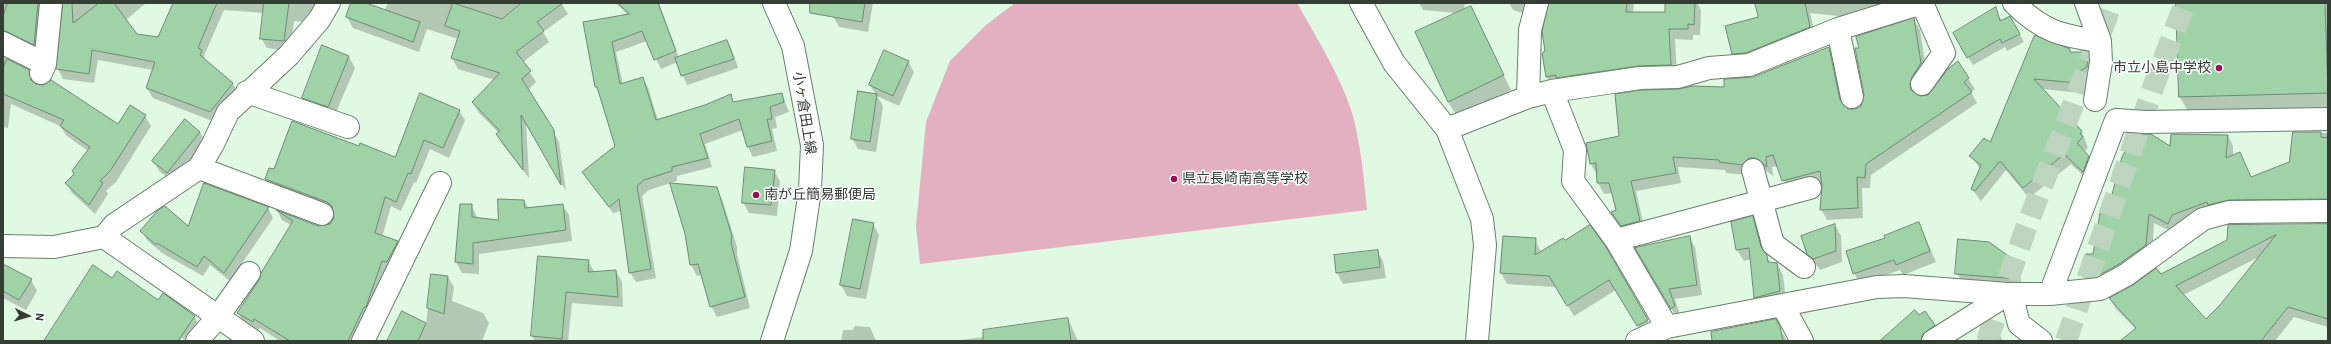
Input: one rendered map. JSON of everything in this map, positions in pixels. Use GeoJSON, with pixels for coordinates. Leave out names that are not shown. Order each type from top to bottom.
{"type":"FeatureCollection","features":[{"type":"Feature","properties":{"kind":"street"},"geometry":{"type":"LineString","coordinates":[[3,43],[43,68],[51,3]]}},
{"type":"Feature","properties":{"kind":"street"},"geometry":{"type":"LineString","coordinates":[[3,246],[54,247],[104,237],[114,225],[199,168],[213,144],[228,112],[247,92],[289,55],[319,20],[329,3]]}},
{"type":"Feature","properties":{"kind":"street","name":"小ヶ倉田上線"},"geometry":{"type":"LineString","coordinates":[[772,341],[801,251],[810,190],[812,145],[793,46],[774,3]]}},
{"type":"Feature","properties":{"kind":"street"},"geometry":{"type":"LineString","coordinates":[[1361,3],[1394,63],[1447,129],[1482,219],[1485,245],[1477,341]]}},
{"type":"Feature","properties":{"kind":"street"},"geometry":{"type":"LineString","coordinates":[[1528,97],[1530,30],[1537,3]]}},
{"type":"Feature","properties":{"kind":"street"},"geometry":{"type":"LineString","coordinates":[[1447,129],[1528,97],[1552,91],[1640,78],[1678,77],[1709,68],[1749,65],[1838,29],[1922,3],[1944,53],[1922,84]]}},
{"type":"Feature","properties":{"kind":"street"},"geometry":{"type":"LineString","coordinates":[[2014,3],[2033,21],[2067,37],[2100,41]]}},
{"type":"Feature","properties":{"kind":"street"},"geometry":{"type":"LineString","coordinates":[[2086,3],[2100,41],[2101,62],[2095,100]]}},
{"type":"Feature","properties":{"kind":"street"},"geometry":{"type":"LineString","coordinates":[[1838,29],[1852,97]]}},
{"type":"Feature","properties":{"kind":"street"},"geometry":{"type":"LineString","coordinates":[[1552,91],[1575,150],[1573,181],[1616,240],[1632,270],[1667,327]]}},
{"type":"Feature","properties":{"kind":"street"},"geometry":{"type":"LineString","coordinates":[[247,92],[348,128]]}},
{"type":"Feature","properties":{"kind":"street"},"geometry":{"type":"LineString","coordinates":[[2050,294],[2116,120],[2146,122],[2328,120]]}},
{"type":"Feature","properties":{"kind":"street"},"geometry":{"type":"LineString","coordinates":[[199,168],[322,214]]}},
{"type":"Feature","properties":{"kind":"street"},"geometry":{"type":"LineString","coordinates":[[1753,170],[1773,244],[1804,267]]}},
{"type":"Feature","properties":{"kind":"street"},"geometry":{"type":"LineString","coordinates":[[363,341],[440,182]]}},
{"type":"Feature","properties":{"kind":"street"},"geometry":{"type":"LineString","coordinates":[[1616,240],[1810,188]]}},
{"type":"Feature","properties":{"kind":"street"},"geometry":{"type":"LineString","coordinates":[[1637,341],[1667,327],[1890,286],[2010,294],[2050,294],[2100,289],[2126,275],[2203,219],[2229,212],[2328,211]]}},
{"type":"Feature","properties":{"kind":"street"},"geometry":{"type":"LineString","coordinates":[[104,237],[217,318],[253,341]]}},
{"type":"Feature","properties":{"kind":"street"},"geometry":{"type":"LineString","coordinates":[[197,341],[217,318],[249,273]]}},
{"type":"Feature","properties":{"kind":"street"},"geometry":{"type":"LineString","coordinates":[[1933,341],[2010,294]]}},
{"type":"Feature","properties":{"kind":"street"},"geometry":{"type":"LineString","coordinates":[[2010,294],[2019,324],[2041,341]]}},
{"type":"Feature","properties":{"kind":"street"},"geometry":{"type":"LineString","coordinates":[[1783,306],[1802,341]]}},
{"type":"Feature","properties":{"kind":"shaded area"},"geometry":{"type":"Polygon","coordinates":[[[1015,3],[1297,3],[1335,72],[1348,101],[1356,128],[1367,210],[920,264],[916,226],[926,122],[950,61],[986,25],[1015,3]]]}},
{"type":"Feature","properties":{"kind":"building"},"geometry":{"type":"Polygon","coordinates":[[[8,3],[38,3],[34,45],[3,30],[3,16],[8,3]]]}},
{"type":"Feature","properties":{"kind":"building"},"geometry":{"type":"Polygon","coordinates":[[[63,3],[72,3],[73,23],[99,3],[114,3],[137,34],[158,37],[173,3],[217,3],[198,48],[202,50],[200,55],[233,83],[210,112],[146,88],[155,62],[92,50],[89,74],[56,69],[63,3]]]}},
{"type":"Feature","properties":{"kind":"building"},"geometry":{"type":"Polygon","coordinates":[[[264,3],[289,3],[284,41],[260,39],[264,3]]]}},
{"type":"Feature","properties":{"kind":"building"},"geometry":{"type":"Polygon","coordinates":[[[351,3],[366,3],[420,22],[413,42],[346,17],[351,3]]]}},
{"type":"Feature","properties":{"kind":"building"},"geometry":{"type":"Polygon","coordinates":[[[453,3],[502,19],[521,3],[563,3],[537,22],[544,31],[516,52],[531,71],[522,79],[554,130],[561,185],[521,115],[523,170],[496,134],[500,131],[472,102],[500,73],[451,58],[460,31],[445,26],[453,3]]]}},
{"type":"Feature","properties":{"kind":"building"},"geometry":{"type":"Polygon","coordinates":[[[618,3],[658,3],[676,51],[654,60],[642,31],[612,42],[620,84],[643,77],[656,120],[705,105],[731,94],[733,102],[782,93],[784,102],[770,107],[772,119],[767,119],[772,141],[747,147],[739,119],[700,134],[708,158],[672,167],[672,171],[644,180],[637,186],[651,269],[629,273],[619,199],[609,207],[582,172],[615,146],[597,87],[595,87],[583,22],[629,14],[618,3]]]}},
{"type":"Feature","properties":{"kind":"building"},"geometry":{"type":"Polygon","coordinates":[[[810,3],[865,3],[862,22],[810,13],[810,3]]]}},
{"type":"Feature","properties":{"kind":"building"},"geometry":{"type":"Polygon","coordinates":[[[1549,3],[1627,3],[1626,12],[1665,12],[1665,3],[1695,3],[1694,25],[1688,24],[1688,29],[1669,29],[1671,65],[1638,66],[1556,78],[1556,75],[1546,77],[1542,53],[1545,51],[1542,32],[1549,3]]]}},
{"type":"Feature","properties":{"kind":"building"},"geometry":{"type":"Polygon","coordinates":[[[1755,3],[1805,3],[1810,27],[1746,53],[1732,54],[1725,26],[1758,17],[1755,3]]]}},
{"type":"Feature","properties":{"kind":"building"},"geometry":{"type":"Polygon","coordinates":[[[2176,3],[2325,3],[2328,93],[2179,97],[2176,3]]]}},
{"type":"Feature","properties":{"kind":"building"},"geometry":{"type":"Polygon","coordinates":[[[1471,6],[1504,75],[1448,102],[1415,32],[1471,6]]]}},
{"type":"Feature","properties":{"kind":"building"},"geometry":{"type":"Polygon","coordinates":[[[1996,7],[2000,21],[2010,16],[2020,34],[2002,43],[2000,39],[1967,58],[1953,33],[1996,7]]]}},
{"type":"Feature","properties":{"kind":"building"},"geometry":{"type":"Polygon","coordinates":[[[1914,18],[1921,63],[1912,77],[1910,83],[1911,90],[1920,96],[1928,95],[1948,69],[1958,61],[1969,78],[1964,82],[1972,92],[1866,164],[1865,178],[1857,177],[1858,208],[1820,210],[1822,185],[1820,171],[1782,181],[1773,155],[1766,157],[1767,167],[1756,158],[1749,158],[1742,165],[1719,162],[1719,160],[1673,157],[1676,173],[1631,181],[1640,221],[1621,226],[1611,212],[1616,210],[1609,183],[1597,183],[1596,163],[1590,164],[1586,143],[1619,136],[1615,94],[1641,90],[1679,89],[1692,86],[1724,87],[1724,79],[1753,77],[1829,47],[1840,100],[1848,109],[1855,109],[1861,106],[1864,95],[1855,48],[1859,48],[1856,37],[1914,18]]]}},
{"type":"Feature","properties":{"kind":"building"},"geometry":{"type":"Polygon","coordinates":[[[2035,35],[2070,49],[2070,52],[2088,52],[2087,67],[2078,72],[2077,83],[2034,79],[2082,131],[2080,134],[2083,137],[2077,143],[2089,156],[2083,172],[2064,154],[2023,188],[2000,161],[1975,191],[1971,189],[1981,165],[1969,156],[1984,138],[1990,142],[2035,35]]]}},
{"type":"Feature","properties":{"kind":"building"},"geometry":{"type":"Polygon","coordinates":[[[727,40],[734,59],[681,76],[675,58],[727,40]]]}},
{"type":"Feature","properties":{"kind":"building"},"geometry":{"type":"Polygon","coordinates":[[[322,45],[349,56],[328,107],[302,98],[322,45]]]}},
{"type":"Feature","properties":{"kind":"building"},"geometry":{"type":"Polygon","coordinates":[[[884,50],[909,61],[893,96],[869,85],[884,50]]]}},
{"type":"Feature","properties":{"kind":"building"},"geometry":{"type":"Polygon","coordinates":[[[7,59],[29,70],[31,80],[36,84],[43,85],[51,80],[118,124],[130,105],[146,115],[110,171],[100,181],[103,183],[89,205],[65,183],[74,174],[72,171],[90,147],[60,126],[64,120],[3,94],[3,69],[7,59]]]}},
{"type":"Feature","properties":{"kind":"building"},"geometry":{"type":"Polygon","coordinates":[[[858,91],[877,94],[870,142],[851,139],[858,91]]]}},
{"type":"Feature","properties":{"kind":"building"},"geometry":{"type":"Polygon","coordinates":[[[420,93],[460,110],[443,148],[424,140],[411,174],[408,173],[396,202],[385,197],[375,233],[398,241],[387,262],[382,261],[366,307],[364,307],[348,341],[290,341],[254,319],[253,322],[237,313],[259,280],[261,273],[293,221],[276,210],[318,226],[330,224],[334,218],[332,206],[327,202],[265,179],[269,168],[274,169],[292,121],[359,146],[360,143],[395,157],[420,93]]]}},
{"type":"Feature","properties":{"kind":"building"},"geometry":{"type":"Polygon","coordinates":[[[185,119],[200,132],[167,173],[152,161],[185,119]]]}},
{"type":"Feature","properties":{"kind":"building"},"geometry":{"type":"Polygon","coordinates":[[[2293,132],[2321,132],[2321,137],[2328,138],[2328,199],[2229,200],[2208,205],[2207,202],[2172,215],[2168,224],[2149,214],[2146,245],[2119,264],[2096,277],[2085,278],[2086,254],[2093,254],[2100,213],[2107,213],[2122,157],[2134,134],[2151,134],[2170,146],[2171,134],[2228,135],[2226,158],[2240,152],[2251,177],[2289,162],[2293,132]]]}},
{"type":"Feature","properties":{"kind":"building"},"geometry":{"type":"Polygon","coordinates":[[[745,167],[775,170],[771,205],[742,203],[745,167]]]}},
{"type":"Feature","properties":{"kind":"building"},"geometry":{"type":"Polygon","coordinates":[[[204,183],[269,207],[224,273],[204,256],[197,267],[157,243],[156,245],[140,231],[157,211],[165,206],[188,226],[204,183]]]}},
{"type":"Feature","properties":{"kind":"building"},"geometry":{"type":"Polygon","coordinates":[[[670,183],[717,187],[732,236],[731,243],[745,297],[710,307],[698,264],[690,265],[685,234],[670,183]]]}},
{"type":"Feature","properties":{"kind":"building"},"geometry":{"type":"Polygon","coordinates":[[[498,199],[524,200],[525,208],[563,204],[566,230],[473,243],[473,264],[455,262],[460,204],[472,204],[472,217],[498,220],[498,199]]]}},
{"type":"Feature","properties":{"kind":"building"},"geometry":{"type":"Polygon","coordinates":[[[1753,216],[1761,247],[1767,255],[1768,262],[1777,263],[1780,291],[1754,298],[1749,248],[1736,250],[1731,222],[1753,216]]]}},
{"type":"Feature","properties":{"kind":"building"},"geometry":{"type":"Polygon","coordinates":[[[853,219],[874,223],[860,289],[840,285],[853,219]]]}},
{"type":"Feature","properties":{"kind":"building"},"geometry":{"type":"Polygon","coordinates":[[[1919,222],[1930,251],[1896,265],[1894,260],[1853,274],[1846,251],[1885,238],[1884,236],[1919,222]]]}},
{"type":"Feature","properties":{"kind":"building"},"geometry":{"type":"Polygon","coordinates":[[[1835,224],[1836,251],[1813,259],[1807,254],[1801,236],[1835,224]]]}},
{"type":"Feature","properties":{"kind":"building"},"geometry":{"type":"Polygon","coordinates":[[[2328,224],[2328,319],[2288,307],[2261,341],[2120,341],[2136,328],[2109,298],[2133,285],[2156,268],[2161,274],[2227,240],[2228,225],[2328,224]],[[2276,235],[2176,286],[2206,319],[2220,305],[2276,235]]]}},
{"type":"Feature","properties":{"kind":"building"},"geometry":{"type":"Polygon","coordinates":[[[1590,225],[1606,247],[1648,320],[1637,326],[1609,280],[1567,306],[1549,276],[1500,273],[1503,236],[1536,238],[1535,255],[1563,238],[1565,240],[1590,225]]]}},
{"type":"Feature","properties":{"kind":"building"},"geometry":{"type":"Polygon","coordinates":[[[1690,236],[1697,285],[1669,289],[1675,306],[1671,309],[1635,248],[1690,236]]]}},
{"type":"Feature","properties":{"kind":"building"},"geometry":{"type":"Polygon","coordinates":[[[1958,239],[1989,242],[2014,260],[2017,279],[1955,274],[1958,239]]]}},
{"type":"Feature","properties":{"kind":"building"},"geometry":{"type":"Polygon","coordinates":[[[1378,250],[1380,267],[1336,273],[1334,255],[1378,250]]]}},
{"type":"Feature","properties":{"kind":"building"},"geometry":{"type":"Polygon","coordinates":[[[538,256],[589,260],[588,272],[616,270],[618,297],[566,292],[562,339],[531,336],[538,256]]]}},
{"type":"Feature","properties":{"kind":"building"},"geometry":{"type":"Polygon","coordinates":[[[3,264],[32,279],[19,300],[3,291],[3,264]]]}},
{"type":"Feature","properties":{"kind":"building"},"geometry":{"type":"Polygon","coordinates":[[[93,265],[112,278],[117,271],[158,300],[163,293],[195,316],[178,341],[44,341],[93,265]]]}},
{"type":"Feature","properties":{"kind":"building"},"geometry":{"type":"Polygon","coordinates":[[[431,274],[448,276],[444,314],[427,308],[431,274]]]}},
{"type":"Feature","properties":{"kind":"building"},"geometry":{"type":"Polygon","coordinates":[[[1915,310],[1919,315],[1925,311],[1935,325],[1922,335],[1921,341],[1880,341],[1915,310]]]}},
{"type":"Feature","properties":{"kind":"building"},"geometry":{"type":"Polygon","coordinates":[[[402,311],[426,323],[418,341],[387,341],[402,311]]]}},
{"type":"Feature","properties":{"kind":"building"},"geometry":{"type":"Polygon","coordinates":[[[1068,318],[1071,341],[983,341],[983,330],[1068,318]]]}},
{"type":"Feature","properties":{"kind":"building"},"geometry":{"type":"Polygon","coordinates":[[[1776,319],[1780,327],[1783,341],[1712,341],[1711,332],[1776,319]]]}},
{"type":"Feature","properties":{"kind":"tunnel"},"geometry":{"type":"LineString","coordinates":[[1987,341],[2026,228],[2112,3]]}},
{"type":"Feature","properties":{"kind":"tunnel"},"geometry":{"type":"LineString","coordinates":[[2066,341],[2154,85],[2185,3]]}},
{"type":"Feature","properties":{"kind":"place","name":"市立小島中学校"},"geometry":{"type":"Point","coordinates":[2219,68]}},
{"type":"Feature","properties":{"kind":"place","name":"県立長崎南高等学校"},"geometry":{"type":"Point","coordinates":[1174,179]}},
{"type":"Feature","properties":{"kind":"place","name":"南が丘簡易郵便局"},"geometry":{"type":"Point","coordinates":[756,195]}}]}
